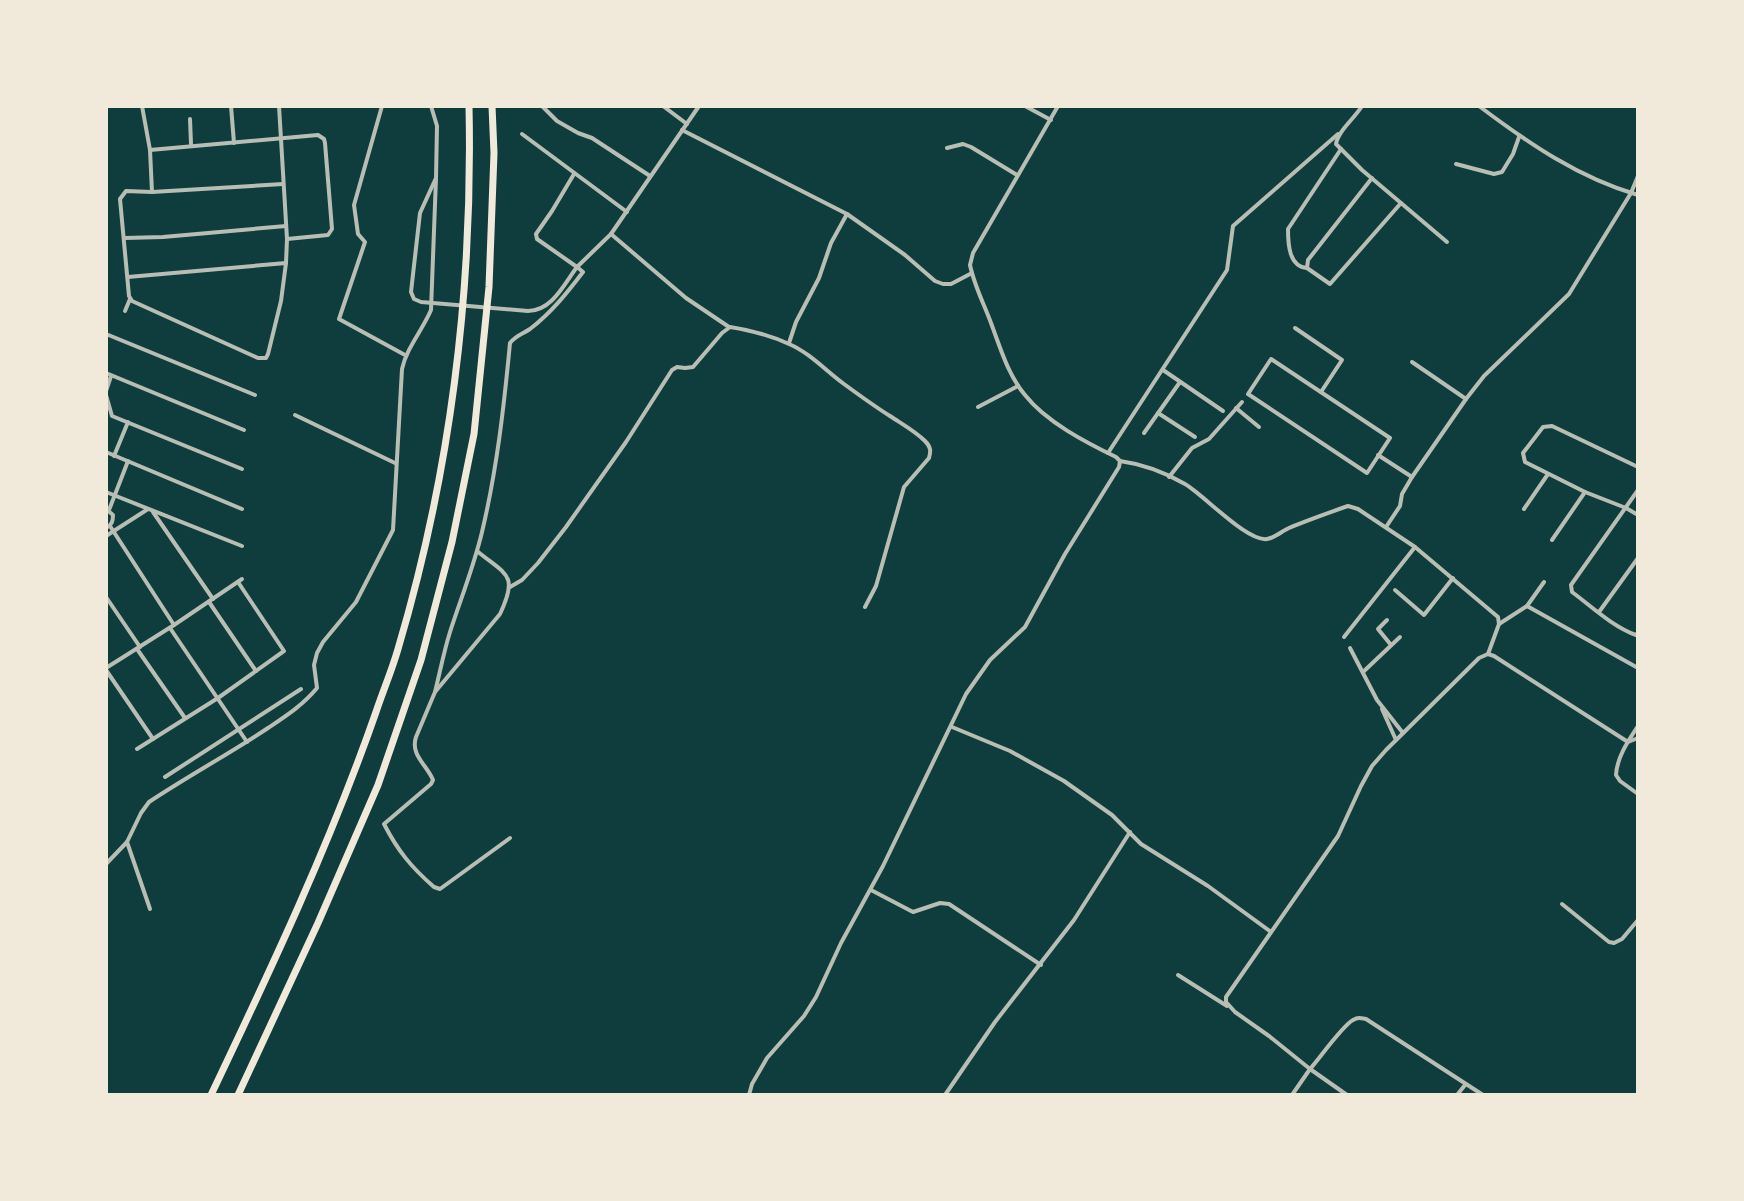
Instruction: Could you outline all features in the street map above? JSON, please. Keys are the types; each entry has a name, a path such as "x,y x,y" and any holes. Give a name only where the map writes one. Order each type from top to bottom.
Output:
{"highway":[{"path":"211,1095 296,916 353,778 398,650 424,552 447,436 464,291 469,106"},
{"path":"238,1095 378,785 421,660 452,542 474,434 489,287 494,153 492,106"}],"street":[{"path":"142,106 150,150 152,192"},
{"path":"231,106 234,143"},
{"path":"130,299 258,358 266,358 281,301 286,263 279,106"},
{"path":"382,106 354,205 358,234 365,242 339,319 405,355"},
{"path":"106,864 127,842 149,802 247,742 303,703 317,686 314,665 317,653 356,602 393,530 402,369 405,355 431,310 437,126 431,106"},
{"path":"542,106 557,121 592,138 650,176"},
{"path":"663,106 687,124"},
{"path":"436,178 420,213 411,292 414,299 538,311 555,297 577,267 611,234 699,106"},
{"path":"1025,106 1051,120"},
{"path":"1058,106 973,253 970,265 1018,386 1044,414 1076,436 1120,461 1134,463 1186,484 1242,529 1263,539 1271,539 1285,529 1348,506 1358,509 1415,547 1498,617 1499,624 1488,654"},
{"path":"1108,453 1227,270 1233,226 1353,121 1362,106"},
{"path":"1479,106 1519,137 1572,169 1638,195"},
{"path":"190,119 191,146"},
{"path":"682,130 847,214 905,255 935,281 951,284 972,273"},
{"path":"522,134 627,212"},
{"path":"1338,134 1336,144 1341,149 1447,242"},
{"path":"150,150 318,135 324,139 332,229 328,235 287,239"},
{"path":"1456,164 1494,174 1502,172 1519,137"},
{"path":"947,148 963,144 971,147 1017,175"},
{"path":"1341,149 1288,229 1291,256 1297,266 1307,268 1330,284 1401,203"},
{"path":"510,838 440,889 405,859 384,824 433,780 414,751 413,744 435,692 491,490 503,417 510,343 560,302 583,272 536,236 574,174"},
{"path":"1386,527 1400,506 1402,494 1412,477 1484,376 1569,294 1631,193 1638,176"},
{"path":"1307,268 1308,260 1372,178"},
{"path":"125,311 130,299 121,196 126,191 283,184"},
{"path":"789,343 796,322 819,278 831,243 847,214"},
{"path":"125,238 286,226"},
{"path":"611,234 686,298 730,327 789,343 908,427 930,447 929,458 904,487 876,586 865,607"},
{"path":"128,277 286,263"},
{"path":"510,587 522,580 538,563 566,527 672,370 693,367 730,327"},
{"path":"1295,328 1342,360 1321,392"},
{"path":"106,334 255,395"},
{"path":"1271,359 1321,392 1390,438 1367,473 1248,394 1271,359"},
{"path":"1412,362 1466,399"},
{"path":"1163,370 1223,411"},
{"path":"242,469 112,416 106,393 109,374 244,430"},
{"path":"1144,433 1180,382"},
{"path":"978,407 1018,386"},
{"path":"1169,477 1192,448 1209,439 1242,402"},
{"path":"1236,408 1259,427"},
{"path":"1158,413 1195,437"},
{"path":"295,415 395,463"},
{"path":"114,456 128,422"},
{"path":"1638,467 1552,426 1543,427 1523,453 1525,462 1638,515"},
{"path":"106,452 242,509"},
{"path":"1378,455 1412,477"},
{"path":"106,536 113,521 108,509 128,461"},
{"path":"749,1095 767,1058 804,1016 816,997 966,694 990,660 1030,620 1120,461"},
{"path":"1524,509 1548,474"},
{"path":"1638,490 1571,585 1572,592 1599,612 1632,634 1638,633"},
{"path":"106,492 242,546"},
{"path":"1552,540 1585,492"},
{"path":"110,529 150,510"},
{"path":"150,510 256,671"},
{"path":"110,529 247,742"},
{"path":"1344,637 1415,547"},
{"path":"435,692 500,614 510,587 508,577 476,551"},
{"path":"1599,612 1638,558"},
{"path":"1395,590 1424,615 1453,578"},
{"path":"137,749 153,739 185,718 218,698 284,651 240,580 106,669 153,739"},
{"path":"1499,624 1527,606 1544,582"},
{"path":"106,597 185,718"},
{"path":"1527,606 1638,668"},
{"path":"1387,620 1378,629 1391,645"},
{"path":"1363,672 1400,637"},
{"path":"1350,648 1396,740"},
{"path":"1229,1007 1226,997 1338,836 1372,766 1479,658 1488,654 1494,656 1628,742"},
{"path":"165,777 301,689"},
{"path":"1377,700 1403,733"},
{"path":"952,726 1010,751 1064,781 1112,815 1148,849 1208,886 1271,932"},
{"path":"1638,726 1616,768 1620,781 1638,794"},
{"path":"1628,742 1638,738"},
{"path":"945,1095 995,1022 1074,920 1130,832"},
{"path":"127,842 150,909"},
{"path":"871,890 913,912 940,903 949,904 1041,965"},
{"path":"1562,904 1609,942 1622,939 1638,920"},
{"path":"1178,975 1229,1007 1347,1095"},
{"path":"1292,1095 1344,1028 1352,1020 1361,1018 1483,1095"},
{"path":"1457,1095 1465,1085"}]}
